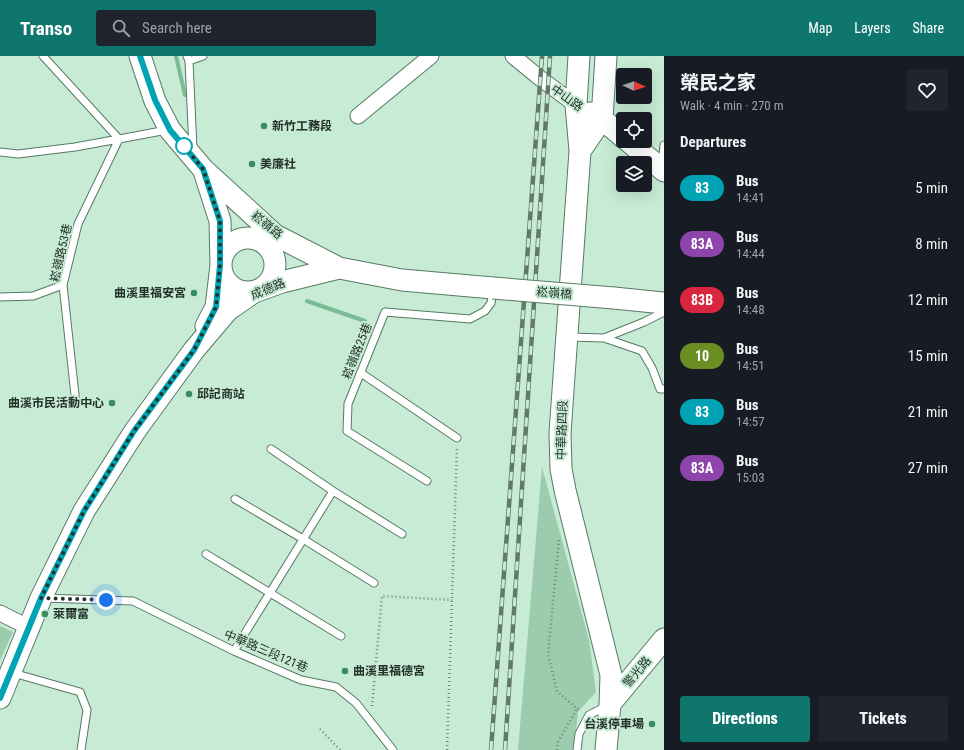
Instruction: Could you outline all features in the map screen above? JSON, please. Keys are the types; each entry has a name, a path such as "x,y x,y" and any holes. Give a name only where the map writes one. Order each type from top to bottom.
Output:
{"street":[{"name":"崧嶺路","path":"140,56 155,100 170,130 198,163 275,235 339,268 402,280 493,288"},
{"path":"358,116 431,56"},
{"name":"中山路","path":"513,56 576,105 602,120 616,131"},
{"name":"中華路四段","path":"578,56 576,105 580,151 560,434 561,469 568,504 611,675 606,750"},
{"path":"580,151 602,120 606,56"},
{"path":"636,148 663,170"},
{"name":"成德路","path":"194,350 216,307 220,265 220,221 198,163"},
{"path":"275,235 275,268 273,276 268,283 262,289 246,293 231,287 223,277 220,265 222,256 226,249 240,239 275,235"},
{"path":"249,238 258,240 265,244 271,251 274,259"},
{"name":"成德路","path":"0,698 41,598 84,511 134,431 194,350 228,310 254,292 282,282 339,268"},
{"name":"崧嶺橋","path":"493,288 664,303"},
{"path":"0,613 28,627"},
{"name":"警光路","path":"610,704 664,639"}],"lane":[{"path":"43,56 119,139"},
{"path":"198,163 188,59 203,56"},
{"path":"0,152 18,154 75,147 170,130"},
{"name":"崧嶺路53巷","path":"76,404 62,285 78,224 119,139"},
{"path":"663,170 664,145"},
{"path":"0,297 33,296 62,285"},
{"name":"崧嶺路25巷","path":"427,481 347,431 348,404 385,312 470,319 485,311 491,303 493,288"},
{"path":"604,338 644,322 664,312"},
{"path":"568,337 604,338 642,351 652,368 660,389 664,390"},
{"path":"361,373 457,438"},
{"path":"272,449 333,491 402,534"},
{"path":"234,651 333,491"},
{"path":"235,499 374,583"},
{"path":"206,554 341,636"},
{"name":"中華路三段121巷","path":"41,598 133,601 234,651 301,680 336,688 356,703 393,750"},
{"path":"10,673 80,692 87,710 81,750"},
{"path":"577,750 579,734 589,714 610,704"}],"path":[{"path":"447,750 457,438"},
{"path":"563,537 559,540 548,654 557,691 577,709"},
{"path":"370,721 382,596 452,600"},
{"path":"577,709 584,708"},
{"path":"557,750 558,742 577,709"},
{"path":"320,728 340,750"}],"green space":[{"path":"542,467 589,640 596,692 578,712 574,750 518,750"},
{"path":"0,626 13,632 0,660"}],"waterway":[{"path":"176,56 185,95"},
{"path":"307,301 365,321"}],"railway":[{"path":"491,750 542,56"},
{"path":"505,750 550,56"}],"bus line":[{"name":"83","path":"0,698 41,598 84,511 134,431 194,350 216,307 220,265 220,221 203,169 170,130 155,100 140,56"}],"place":[{"name":"新竹工務段","path":"264,126"},
{"name":"美廉社","path":"252,164"},
{"name":"曲溪里福安宮","path":"194,293"},
{"name":"邱記商站","path":"189,394"},
{"name":"曲溪市民活動中心","path":"112,403"},
{"name":"萊爾富","path":"45,614"},
{"name":"曲溪里福德宮","path":"345,671"},
{"name":"台溪停車場","path":"652,724"}],"route":[{"path":"106,600 41,598 84,511 134,431 194,350 216,307 220,265 220,221 203,169 184,146"}]}
